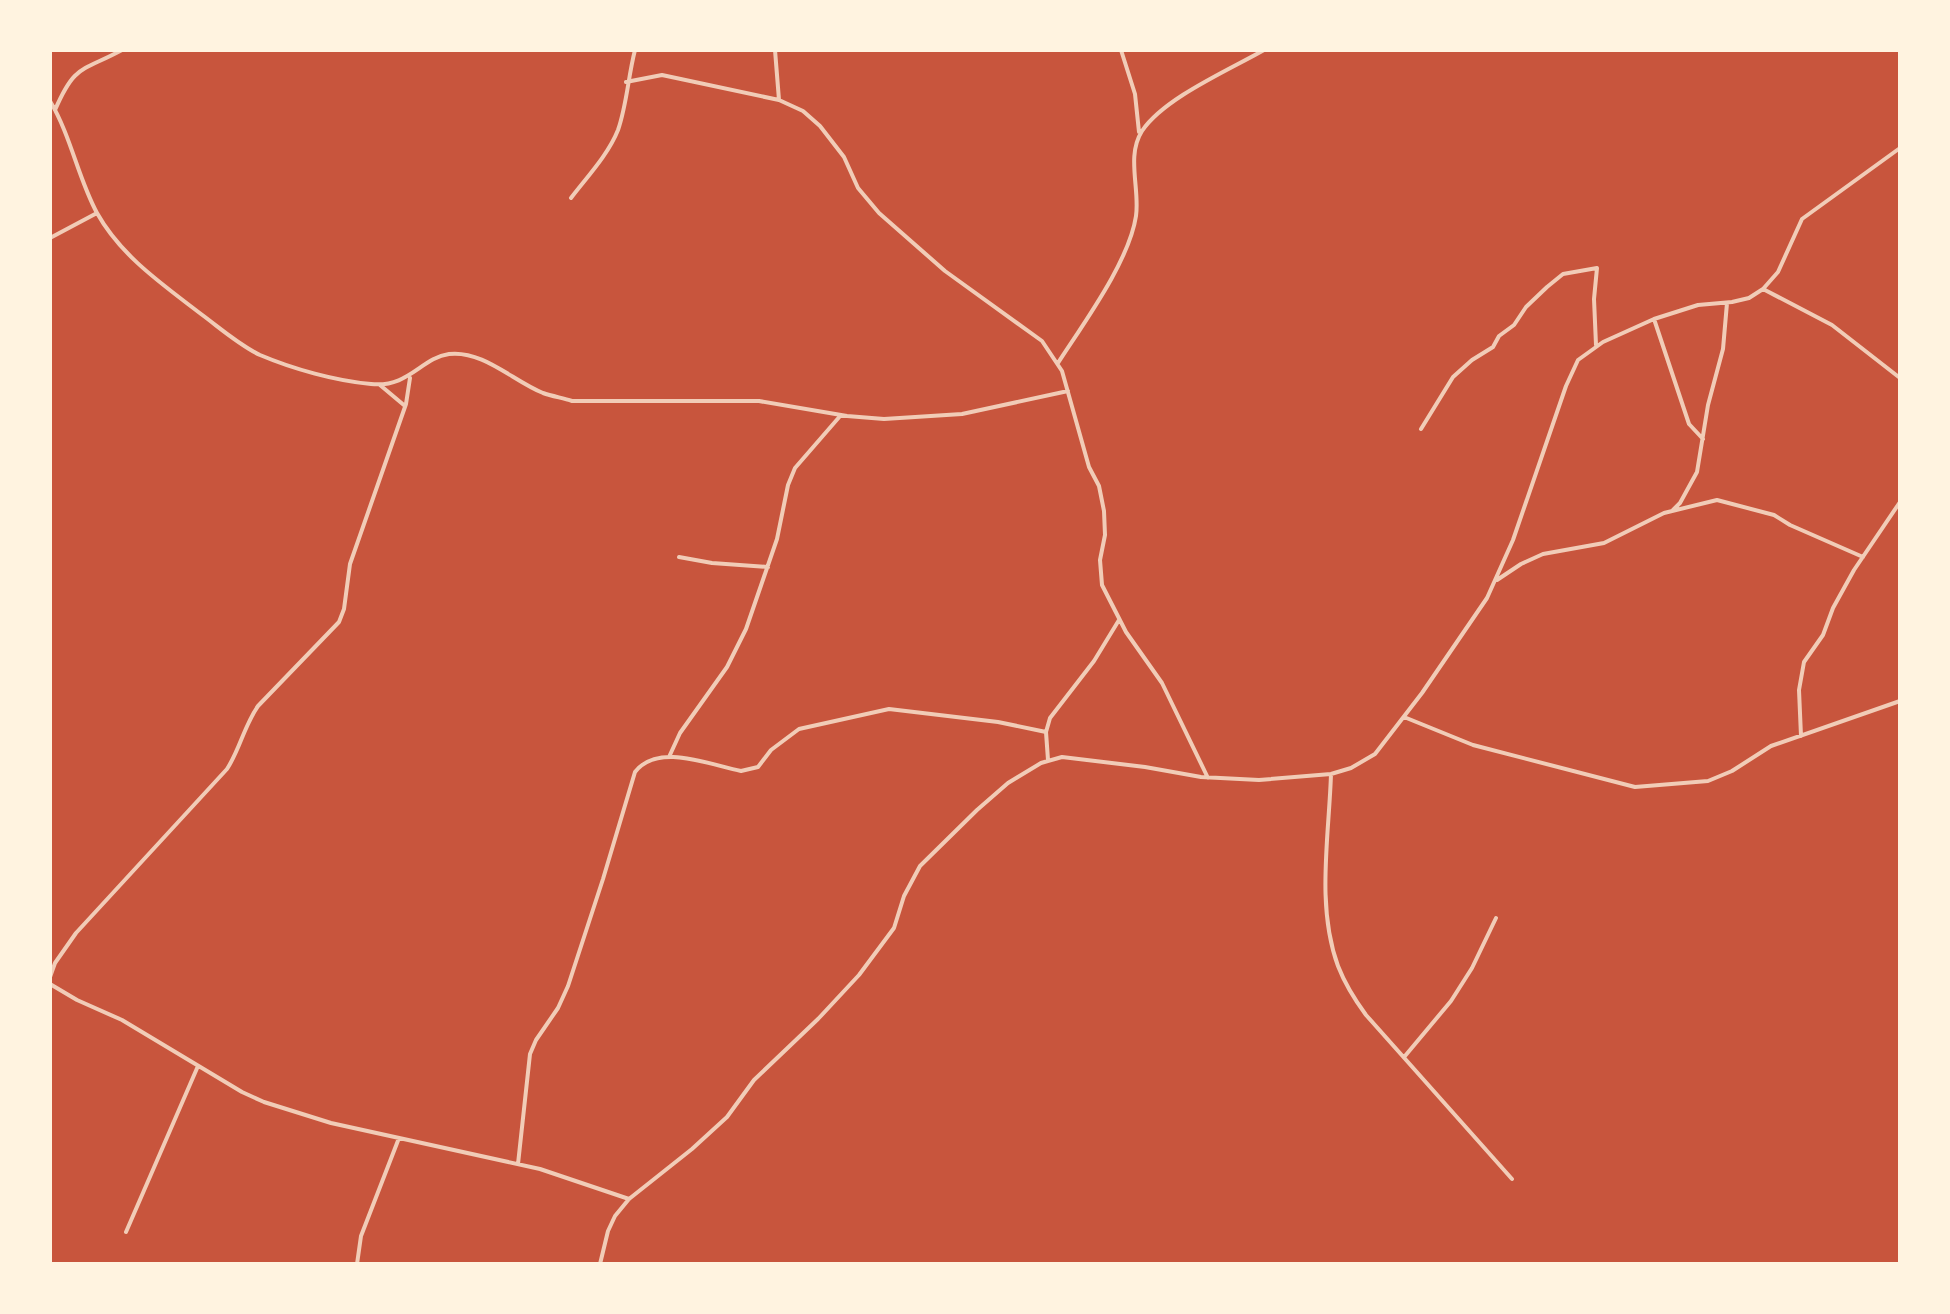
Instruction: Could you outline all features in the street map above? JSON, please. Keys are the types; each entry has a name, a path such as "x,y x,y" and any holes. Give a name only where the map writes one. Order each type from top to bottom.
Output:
{"street":[{"path":"55,110 68,82 84,67 122,50"},
{"path":"571,198 617,133 635,50"},
{"path":"775,50 779,100"},
{"path":"1057,363 1088,317 1125,250 1136,217 1134,155 1139,135 1135,94 1121,50"},
{"path":"1139,135 1170,104 1264,50"},
{"path":"626,82 662,75 779,100 803,111 820,126 844,157 858,188 879,213 945,271 1042,341 1057,363 1089,467 1099,486 1105,535 1100,560 1102,585 1119,620 1162,683 1208,778"},
{"path":"50,101 97,213 121,247 152,277 245,346 298,370 379,384 410,377 426,364 447,354 465,355 481,360 542,392 572,401 759,401 884,419 962,414 1068,391"},
{"path":"600,1264 608,1231 629,1199 727,1117 754,1080 859,975 894,928 904,896 920,866 1008,783 1048,760 1062,757 1208,778 1259,780 1331,774 1351,768 1375,754 1487,598 1513,540 1572,369 1584,354 1654,319 1698,305 1749,298 1763,289 1778,272 1802,219 1900,148"},
{"path":"50,238 97,213"},
{"path":"1421,429 1453,377 1493,347 1526,307 1563,274 1597,268 1594,299 1596,347"},
{"path":"1763,289 1832,325 1900,378"},
{"path":"1671,511 1680,503 1697,472 1708,405 1723,349 1727,303"},
{"path":"1654,319 1689,424 1703,439"},
{"path":"50,977 55,963 76,933 227,769 248,720 258,706 339,622 344,609 350,564 405,406 410,377"},
{"path":"379,384 405,406"},
{"path":"669,757 680,733 727,667 746,629 768,567 795,468 841,415"},
{"path":"1495,581 1543,554 1604,543 1671,511 1717,500 1774,515 1863,557"},
{"path":"1801,736 1799,690 1804,662 1823,635 1833,608 1863,557 1900,502"},
{"path":"679,557 768,567"},
{"path":"1048,760 1046,732 1058,704 1094,661 1119,620"},
{"path":"1404,717 1473,745 1635,787 1708,781 1732,771 1771,746 1900,701"},
{"path":"518,1164 530,1054 568,986 635,772 650,758 669,757 750,771 758,767 783,739 799,729 889,709 998,722 1046,732"},
{"path":"1331,774 1327,920 1338,965 1350,992 1366,1015 1512,1179"},
{"path":"1405,1056 1451,1001 1472,968 1496,918"},
{"path":"50,984 122,1020 264,1102 331,1123 540,1169 629,1199"},
{"path":"126,1232 198,1066"},
{"path":"357,1264 361,1236 399,1138"}]}
